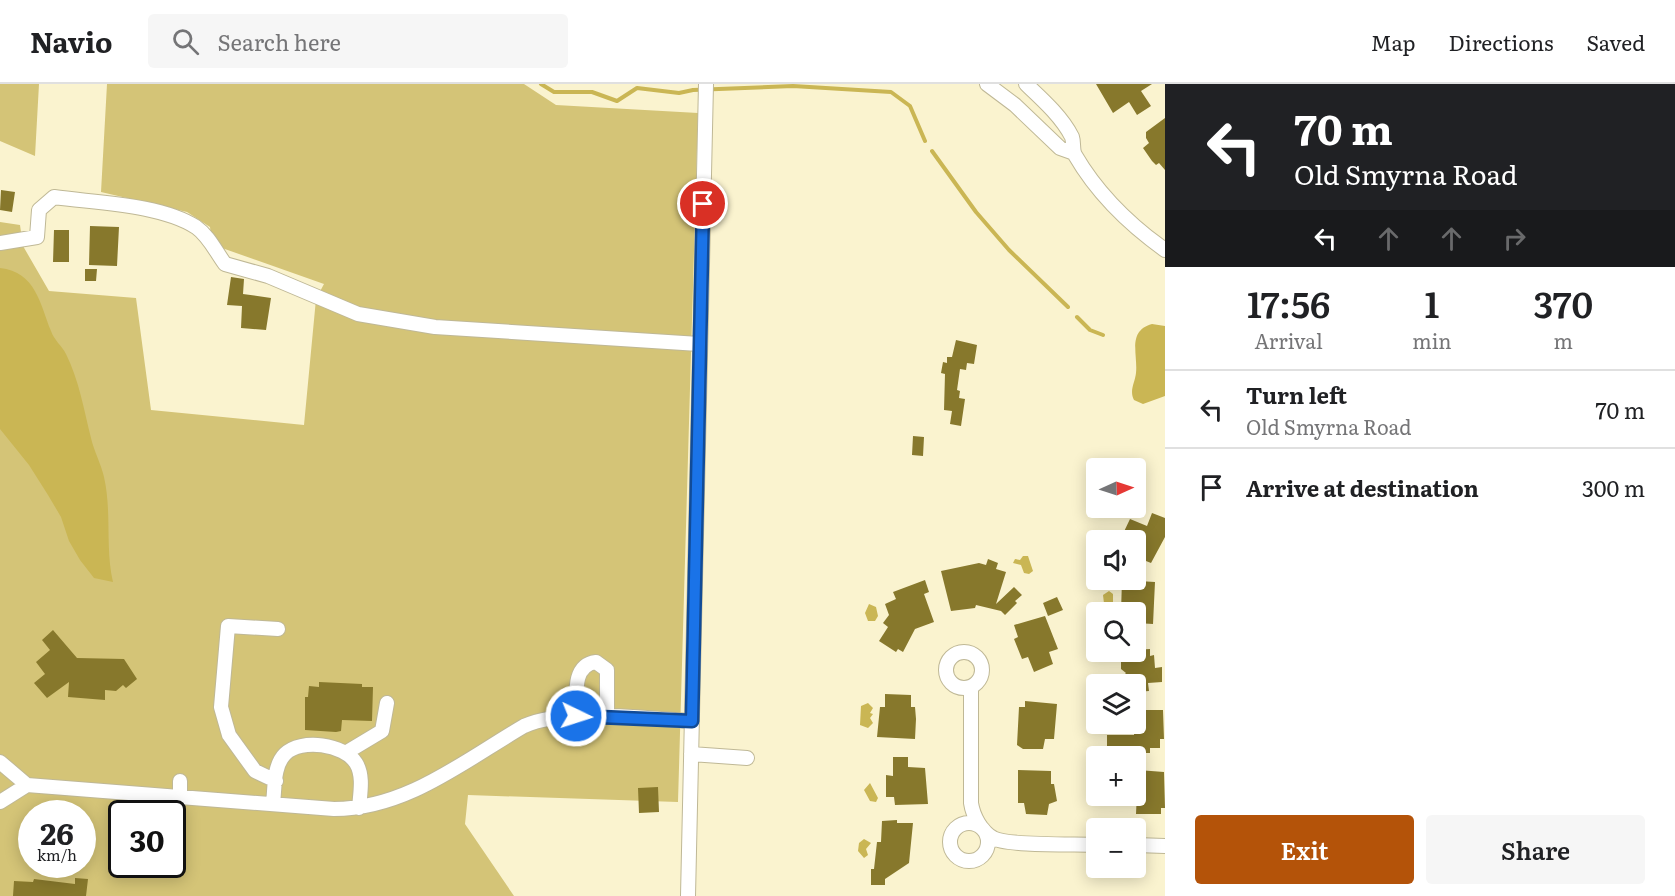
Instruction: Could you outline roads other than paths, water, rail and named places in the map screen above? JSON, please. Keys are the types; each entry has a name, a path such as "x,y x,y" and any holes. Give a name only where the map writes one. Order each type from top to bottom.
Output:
{"street":[{"path":"987,84 1015,105 1060,148 1074,153"},
{"path":"1026,84 1056,115 1073,139 1074,153 1108,199 1129,222 1165,250"},
{"path":"688,896 705,88"},
{"path":"0,243 37,237 39,210 54,197 99,203 165,214 196,228 207,237 225,264 268,276 358,314 435,327 699,344"},
{"path":"276,781 255,771 229,735 221,707 228,626 278,629"},
{"path":"576,716 579,673 585,665 596,662 607,670 608,717"},
{"path":"971,687 971,803 974,815 983,829 1001,841 1086,845"},
{"path":"347,752 382,731 387,703"},
{"path":"0,802 27,785 273,804 359,808 381,804 404,796 533,722 552,717 692,721"},
{"path":"273,804 277,770 285,754 303,746 333,747 347,752 357,764 361,778 359,808"},
{"path":"691,754 747,758"},
{"path":"0,762 27,785"},
{"path":"180,781 180,796"},
{"path":"1146,845 1165,846"}],"waterway":[{"path":"541,84 554,92 592,92 617,101 637,88 679,93 693,90 793,86 891,92 910,106 925,141"},
{"path":"932,151 976,212 1009,250 1068,307"},
{"path":"1077,317 1090,330 1103,335"}]}
